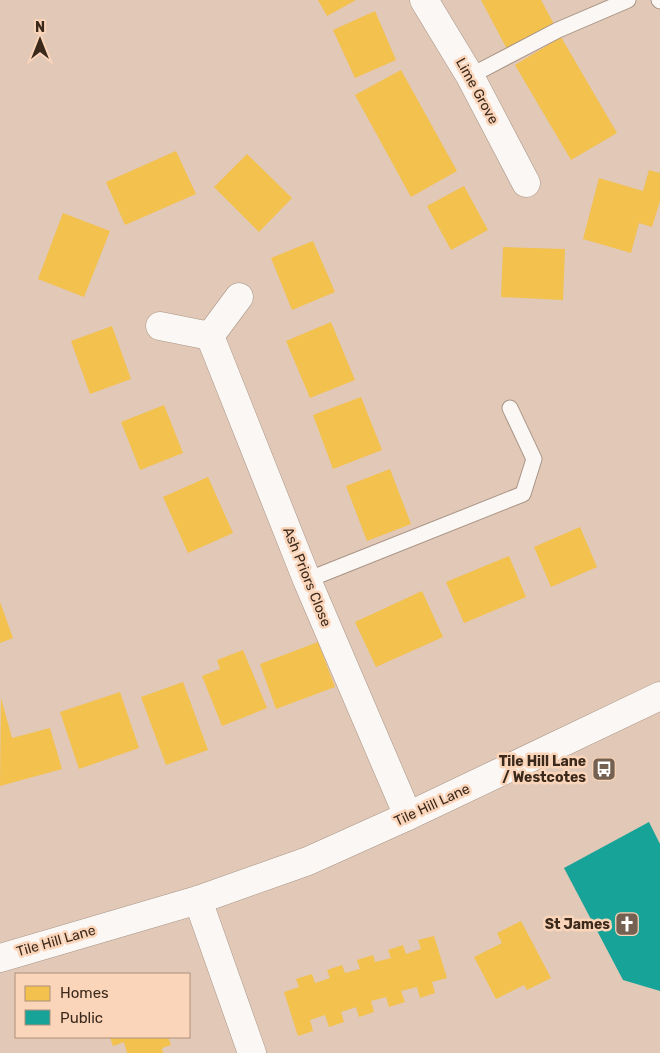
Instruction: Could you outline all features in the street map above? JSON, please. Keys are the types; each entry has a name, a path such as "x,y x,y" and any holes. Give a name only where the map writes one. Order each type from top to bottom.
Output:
{"street":[{"name":"Lime Grove","path":"424,0 470,76 526,183"},
{"path":"160,326 210,336 239,297"},
{"name":"Ash Priors Close","path":"210,336 307,580 408,816"},
{"name":"Tile Hill Lane","path":"0,958 198,900 308,861 408,816 660,696"},
{"path":"198,900 252,1053"}],"lane":[{"path":"470,76 558,30 628,0"},
{"path":"307,580 523,494 534,459 510,408"}],"building: Homes":[{"path":"318,0 356,0 327,16"},
{"path":"481,0 541,0 555,26 508,51"},
{"path":"375,11 396,60 355,78 333,30"},
{"path":"561,37 617,133 571,160 515,65"},
{"path":"401,70 457,171 411,197 355,95"},
{"path":"176,151 196,194 125,225 106,182"},
{"path":"247,154 292,198 259,232 214,187"},
{"path":"649,170 660,173 660,201 652,227 639,223 631,253 583,239 599,178 643,191"},
{"path":"464,186 488,230 451,250 427,206"},
{"path":"63,213 110,231 84,297 38,279"},
{"path":"313,241 335,292 292,310 271,258"},
{"path":"503,247 565,249 563,300 501,297"},
{"path":"331,322 355,380 310,398 286,341"},
{"path":"112,326 131,379 90,394 71,341"},
{"path":"361,397 382,450 333,469 313,415"},
{"path":"164,405 183,453 140,470 121,422"},
{"path":"390,469 411,524 367,541 346,486"},
{"path":"208,477 233,533 188,553 163,497"},
{"path":"580,527 597,567 551,587 534,547"},
{"path":"509,556 526,597 464,623 446,582"},
{"path":"422,591 443,637 376,667 355,622"},
{"path":"0,602 13,638 0,643"},
{"path":"318,642 335,687 276,709 260,664"},
{"path":"243,650 267,708 222,726 202,676 220,669 217,660"},
{"path":"183,682 208,750 166,765 141,697"},
{"path":"120,692 139,748 79,769 60,712"},
{"path":"1,698 12,738 50,728 62,769 0,786"},
{"path":"521,921 551,978 527,990 524,985 496,999 474,957 502,943 497,933"},
{"path":"434,936 447,978 432,982 435,993 420,998 417,987 401,991 405,1002 389,1007 386,997 371,1001 374,1012 359,1017 356,1007 341,1012 344,1022 329,1027 325,1015 310,1020 313,1031 298,1036 284,992 299,987 296,979 312,974 315,983 330,978 327,970 342,965 345,973 360,969 357,960 373,955 375,962 391,958 388,950 403,945 406,954 421,949 418,940"},
{"path":"110,1038 168,1038 171,1045 162,1048 163,1053 127,1053 124,1042 113,1046"}],"building: Public":[{"name":"St James","path":"649,822 660,844 660,991 623,980 564,868"}],"place":[{"name":"Tile Hill Lane / Westcotes","path":"604,769"},
{"name":"St James","path":"627,924"}]}
